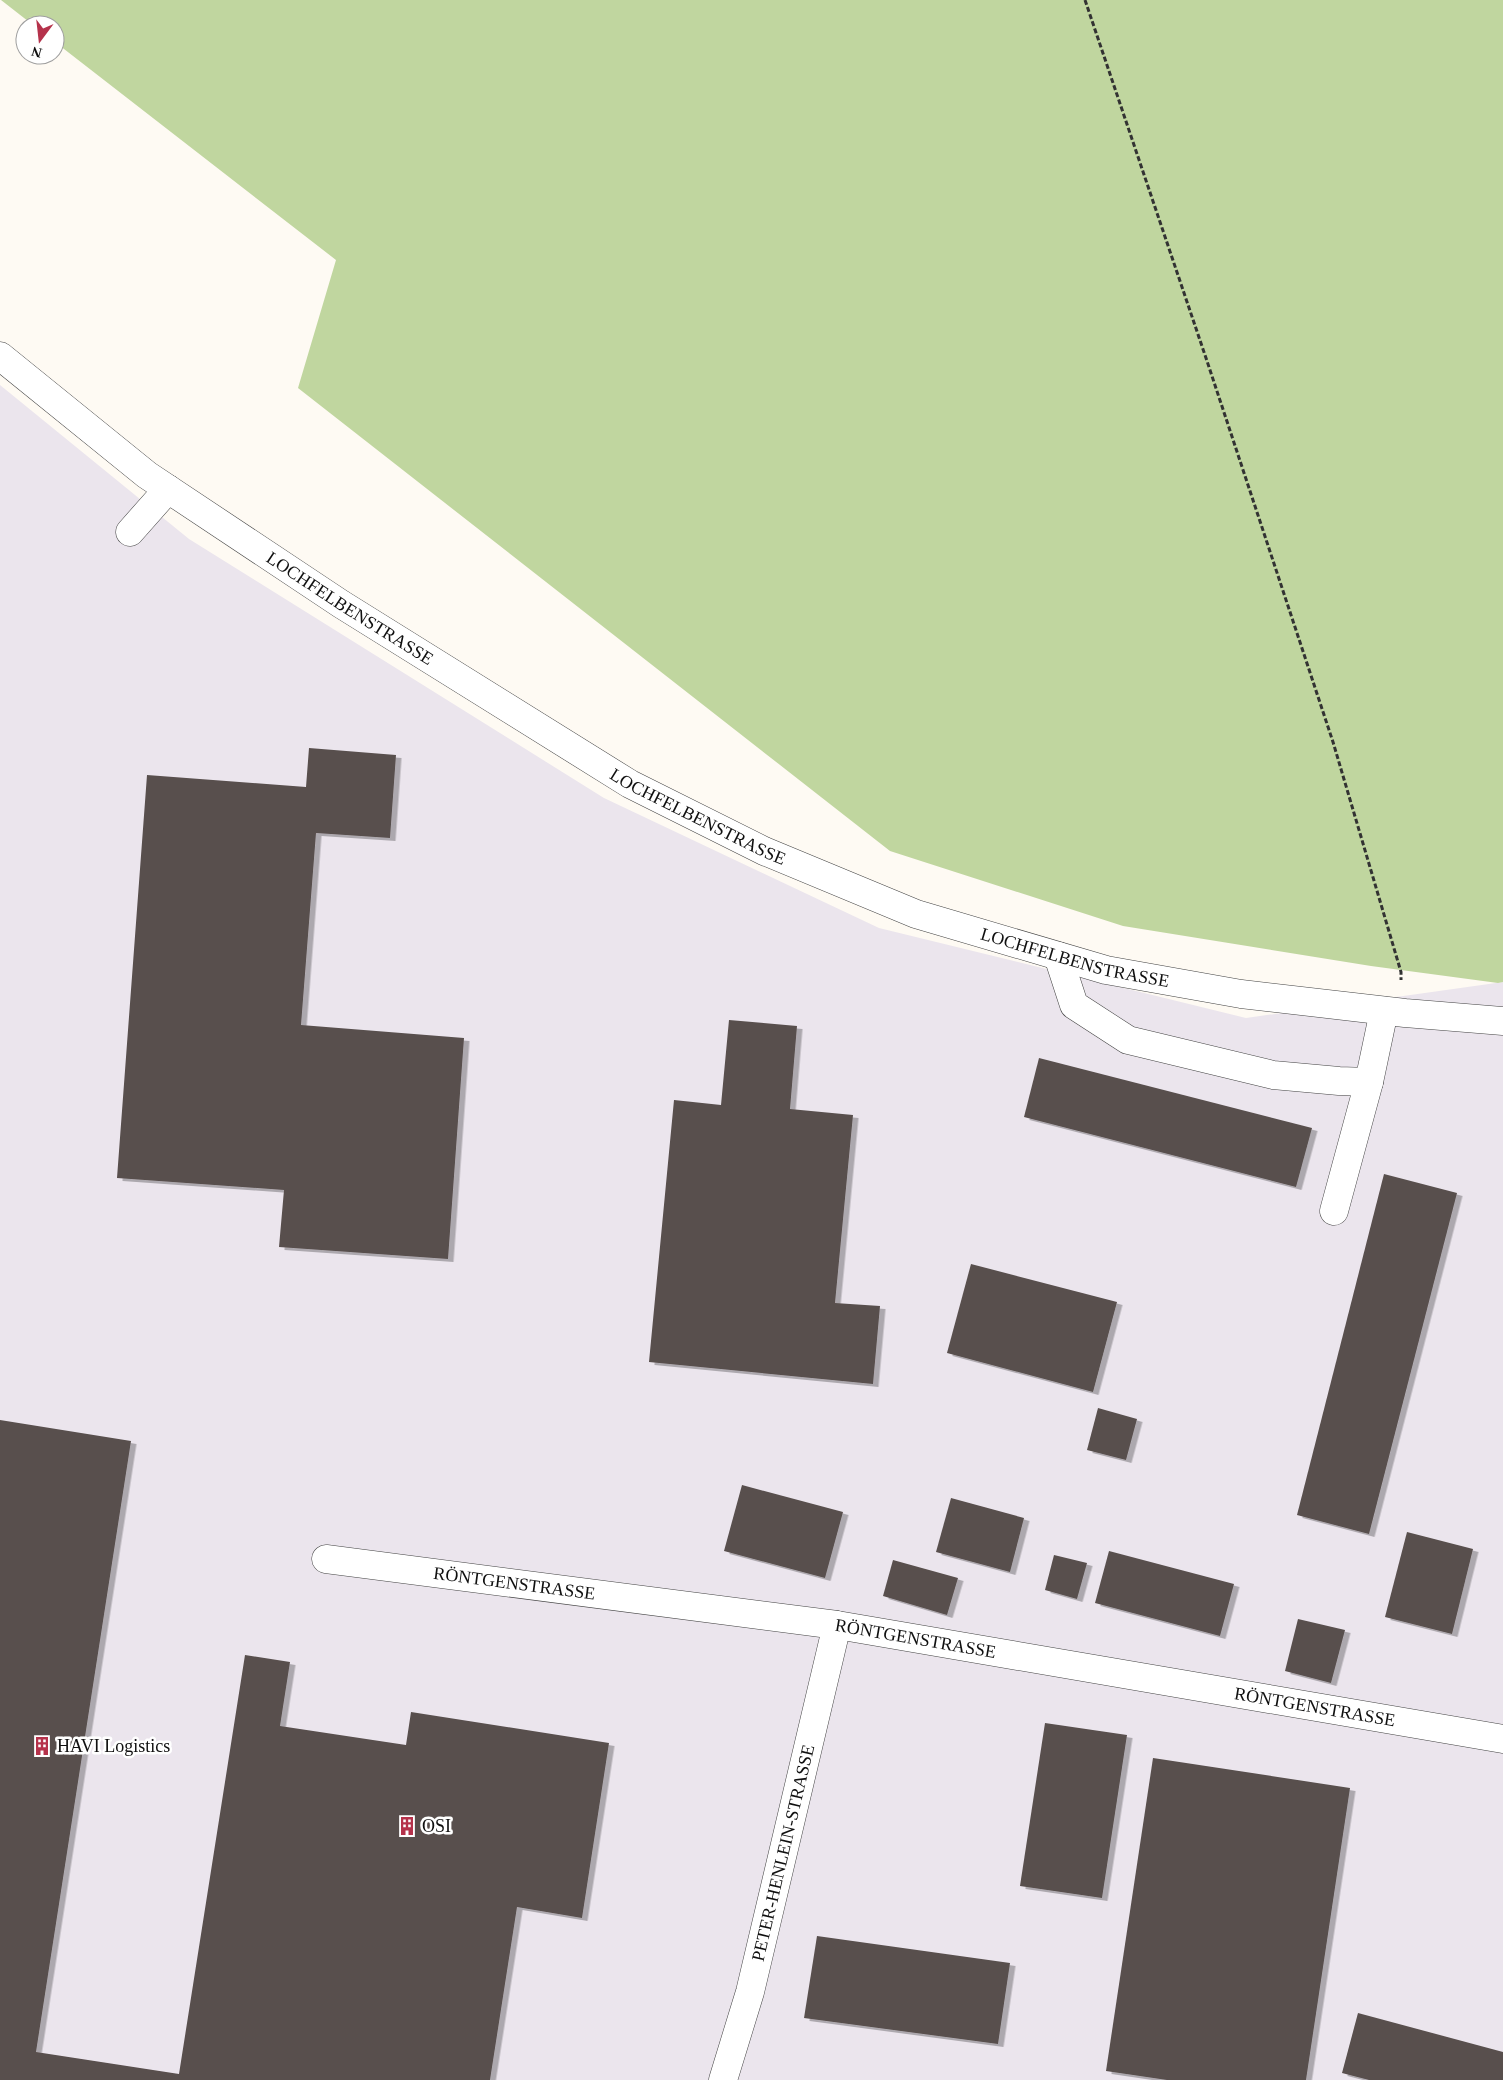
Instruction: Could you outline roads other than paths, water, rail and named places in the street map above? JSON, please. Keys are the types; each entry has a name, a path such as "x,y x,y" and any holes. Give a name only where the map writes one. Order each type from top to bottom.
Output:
{"street":[{"name":"LOCHFELBENSTRASSE","path":"0,356 147,475 340,604 630,784 764,851 916,914 1106,970 1241,994 1394,1012 1503,1021"},
{"path":"130,532 168,489"},
{"path":"1058,956 1074,1005 1128,1040 1273,1075 1369,1082"},
{"path":"1334,1211 1369,1082 1394,1012"},
{"name":"RÖNTGENSTRASSE","path":"326,1559 837,1625 1503,1739"},
{"name":"PETER-HENLEIN-STRASSE","path":"723,2080 750,1992 837,1625"}],"place":[{"name":"HAVI Logistics","path":"42,1746"},
{"name":"OSI","path":"407,1826"}]}
